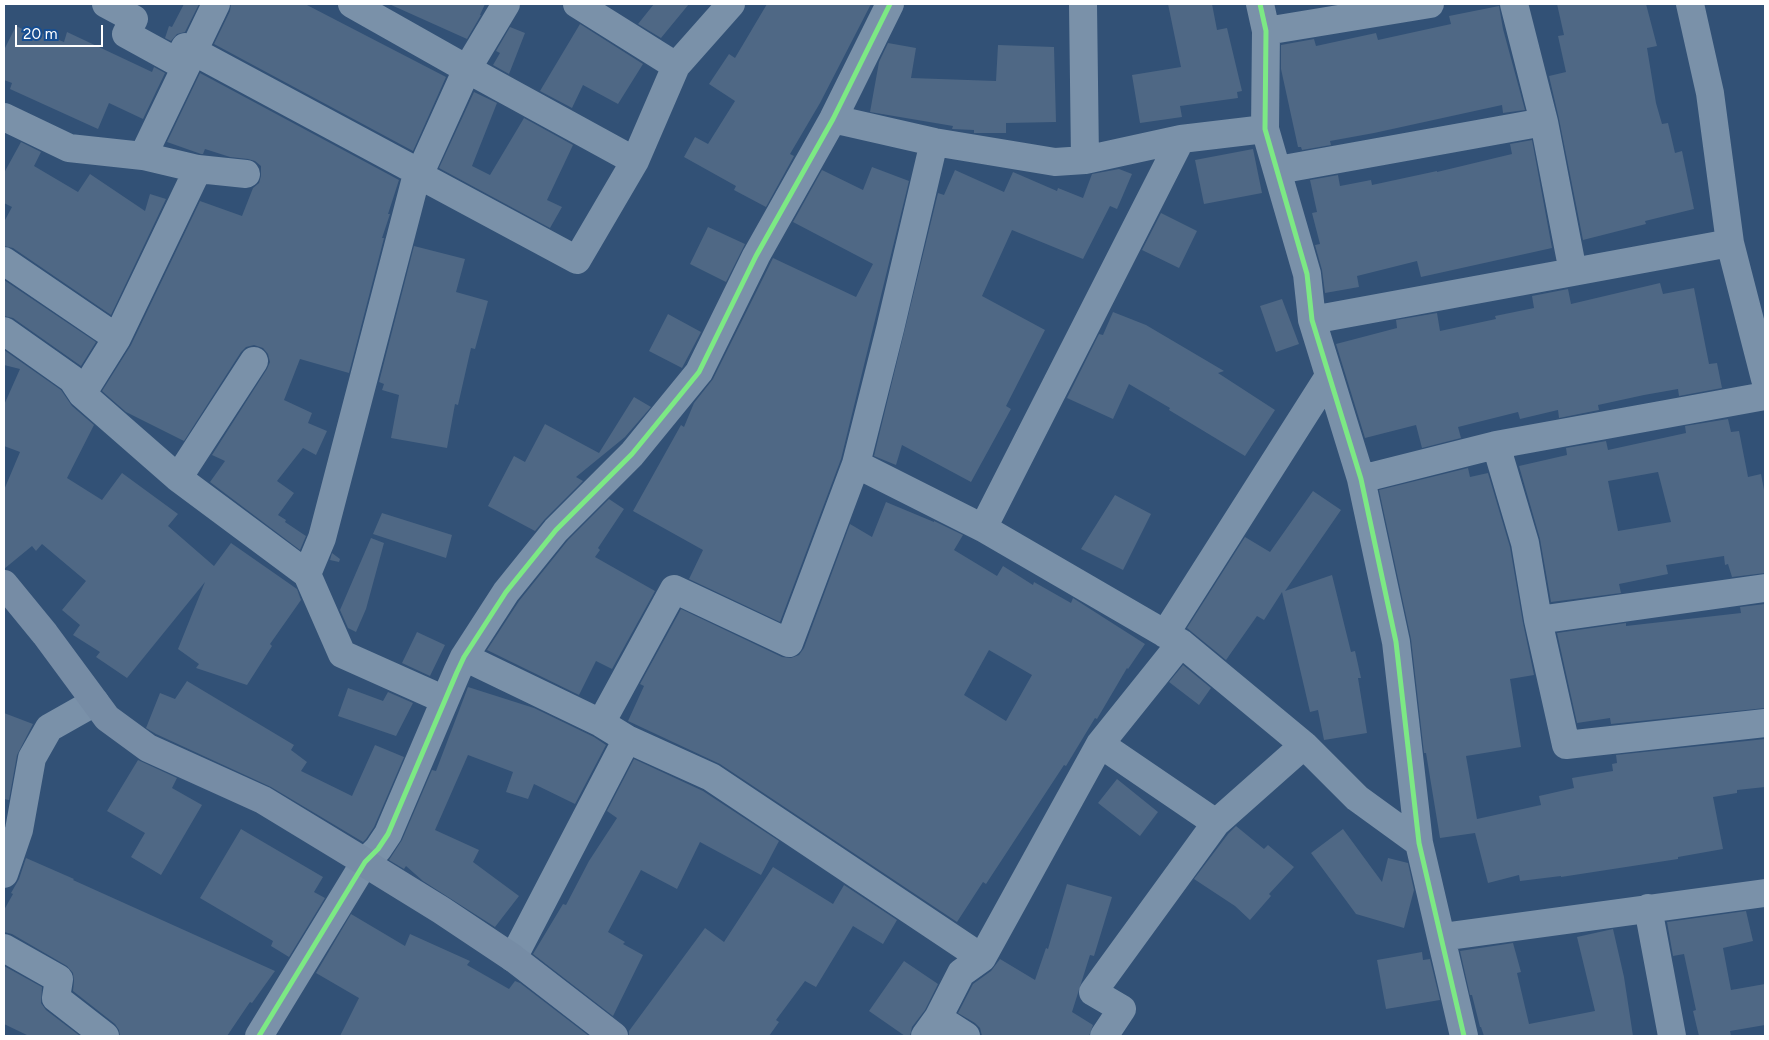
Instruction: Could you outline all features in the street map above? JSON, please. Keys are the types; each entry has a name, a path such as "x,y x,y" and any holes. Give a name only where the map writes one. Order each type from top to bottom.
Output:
{"main road":[{"path":"4,584 45,634 106,718 148,748 263,800 365,862 513,958 614,1036"}],"street":[{"path":"106,4 134,19 126,34 151,48 177,62 185,47 578,260 635,161 676,66 731,4"},
{"path":"143,156 216,4"},
{"path":"352,4 635,161"},
{"path":"307,574 322,538 419,174 467,69 506,4"},
{"path":"577,4 676,66"},
{"path":"259,1036 365,862 378,849 388,834 464,658 506,592 556,530 632,454 700,372 756,256 833,119 890,4"},
{"path":"1083,4 1085,160"},
{"path":"1260,4 1266,31 1265,129 1306,274 1312,320 1361,479 1396,642 1419,843 1464,1036"},
{"path":"1266,31 1430,4"},
{"path":"1514,4 1544,122 1574,272"},
{"path":"1690,4 1710,93 1730,243 1765,379"},
{"path":"4,117 68,148 143,156 198,169 246,174"},
{"path":"833,119 934,142 1055,162 1085,160 1182,139 1265,129"},
{"path":"1278,170 1544,122"},
{"path":"983,528 1182,139"},
{"path":"600,722 674,589 789,643 856,464 934,142"},
{"path":"82,394 117,338 198,169"},
{"path":"1312,320 1730,243"},
{"path":"4,261 117,338"},
{"path":"4,331 72,379 82,394 178,478 307,574 342,654 445,700"},
{"path":"178,478 254,361"},
{"path":"966,1036 931,1027 961,973 982,958 1100,744 1173,638 1330,376"},
{"path":"1361,479 1496,445 1765,396"},
{"path":"1496,445 1525,543 1538,620 1566,745 1765,723"},
{"path":"856,464 983,528 1173,638 1304,744 1357,798 1419,843"},
{"path":"1538,620 1765,588"},
{"path":"464,658 600,722 627,739 711,777 982,958"},
{"path":"4,874 19,830 32,758 49,728 95,702"},
{"path":"513,958 627,739"},
{"path":"1100,744 1216,823"},
{"path":"1104,1036 1122,1009 1092,992 1216,823 1304,744"},
{"path":"1442,937 1765,893"},
{"path":"1648,908 1672,1036"},
{"path":"4,948 59,979 56,998 105,1036"}],"building":[{"path":"184,4 199,4 185,32 177,34 171,41 165,38 169,26 172,27"},
{"path":"231,4 305,4 446,77 413,151 214,44 230,11"},
{"path":"389,4 485,4 467,39"},
{"path":"654,4 689,4 661,38 638,24"},
{"path":"767,4 871,4 820,103 790,154 794,156 766,207 734,190 736,186 684,157 695,137 708,144 735,101 709,84 729,54 735,58"},
{"path":"1168,4 1212,4 1217,30 1227,28 1242,91 1237,92 1238,98 1180,106 1182,117 1140,123 1132,75 1181,67"},
{"path":"1557,4 1646,4 1657,46 1647,48 1656,103 1662,124 1668,123 1675,153 1682,151 1694,209 1645,221 1646,224 1583,240 1549,76 1566,72 1558,36 1564,35"},
{"path":"1499,6 1503,29 1525,110 1503,113 1502,105 1330,141 1331,145 1302,150 1301,147 1298,147 1281,69 1281,45 1314,39 1316,46 1376,33 1378,40 1451,24 1449,16"},
{"path":"580,24 643,64 618,104 583,85 572,108 540,91"},
{"path":"16,26 37,36 39,32 64,42 67,32 152,72 154,67 165,73 143,119 109,103 98,129 10,89 12,83 4,80 4,50"},
{"path":"510,27 525,33 509,74 493,65 500,53 496,51"},
{"path":"888,43 916,48 911,78 996,81 998,45 1054,47 1056,122 1006,123 1006,133 974,133 974,130 952,129 953,126 870,112 879,62"},
{"path":"200,73 399,180 388,214 390,214 382,238 384,238 349,373 300,359 284,400 312,413 308,423 327,431 316,455 303,448 277,481 294,493 278,515 306,536 300,550 210,482 225,461 212,455 270,362 268,354 263,348 254,345 246,347 241,352 184,441 126,412 102,391 131,345 200,201 242,216 253,188 259,183 261,166 255,161 230,157 205,149 203,154 201,154 167,142"},
{"path":"474,92 497,103 472,166 490,175 524,118 573,145 547,200 562,207 550,228 439,168"},
{"path":"1532,140 1552,248 1421,277 1417,261 1357,276 1359,287 1325,293 1322,270 1315,245 1320,244 1312,213 1317,212 1310,180 1338,175 1340,186 1371,180 1372,185 1512,154 1510,144"},
{"path":"21,142 41,152 34,166 78,192 90,174 145,211 150,194 166,199 111,315 13,248 4,246 4,222 12,207 4,203 4,173"},
{"path":"1253,149 1262,193 1204,204 1195,160"},
{"path":"872,167 909,181 841,459 780,622 689,579 703,550 633,511 681,425 684,427 694,403 713,379 773,258 856,297 873,264 793,222 822,170 863,190"},
{"path":"1119,169 1132,174 1117,209 1110,206 1083,259 1012,230 982,296 1045,330 1006,406 1011,409 971,482 902,445 896,465 874,456 938,193 944,195 955,170 1004,192 1013,172 1057,191 1058,188 1083,198 1092,174"},
{"path":"1161,213 1197,231 1179,268 1142,250"},
{"path":"708,227 745,244 726,282 690,264"},
{"path":"414,246 465,259 456,292 488,301 475,349 471,348 458,405 455,404 447,448 391,438 399,395 382,390 384,384 379,382"},
{"path":"4,280 96,342 81,366 13,318 4,316"},
{"path":"1660,283 1663,294 1694,288 1709,364 1717,363 1722,388 1679,396 1678,389 1644,395 1598,405 1599,410 1559,418 1558,410 1520,419 1518,412 1458,427 1461,438 1422,448 1416,425 1365,438 1336,344 1397,328 1396,320 1437,313 1440,331 1496,319 1495,316 1534,308 1532,296 1568,289 1571,304"},
{"path":"1282,299 1299,344 1276,352 1260,306"},
{"path":"1113,312 1146,325 1224,371 1218,373 1275,410 1245,456 1129,384 1113,419 1067,398 1099,334 1103,335"},
{"path":"668,314 701,332 682,368 649,351"},
{"path":"4,350 61,390 72,406 94,425 67,478 102,500 122,473 178,514 168,526 214,566 231,543 297,589 301,600 270,644 272,646 247,685 196,668 199,664 178,649 205,582 127,678 96,657 100,652 73,635 80,625 62,610 86,581 42,544 36,551 32,546 4,569 4,490 20,452 4,446 4,405 20,369 4,365"},
{"path":"634,397 651,407 625,437 576,477 583,481 535,531 488,506 514,456 525,462 545,424 599,453"},
{"path":"1728,419 1731,432 1739,431 1748,477 1761,474 1765,495 1765,573 1732,577 1728,564 1725,565 1724,556 1666,565 1668,574 1619,584 1621,593 1551,602 1540,539 1519,466 1567,455 1566,448 1606,441 1608,450 1686,433 1685,426","holes":["1658,472 1671,522 1618,531 1608,481"]},
{"path":"1468,468 1470,477 1488,473 1510,547 1534,675 1510,679 1521,747 1466,756 1477,819 1541,805 1539,796 1574,788 1572,778 1613,771 1612,764 1617,763 1616,755 1765,739 1765,787 1737,790 1737,793 1713,797 1723,849 1678,857 1678,859 1561,877 1520,881 1519,875 1488,883 1475,833 1440,838 1426,753 1424,753 1411,639 1379,490"},
{"path":"1313,491 1341,510 1285,591 1332,575 1351,652 1355,651 1361,678 1358,678 1367,733 1324,740 1318,710 1310,712 1282,592 1264,620 1257,616 1226,660 1187,628 1245,537 1270,552"},
{"path":"1115,495 1151,514 1123,570 1081,549"},
{"path":"609,499 624,509 598,548 600,550 595,557 655,591 612,669 596,661 579,695 487,650 519,601 568,540"},
{"path":"886,502 963,535 954,550 997,576 1003,566 1033,585 1034,582 1071,603 1073,598 1145,644 1127,668 1066,766 1064,765 986,884 983,882 957,922 720,764 628,721 644,686 640,684 681,609 782,657 791,658 799,655 804,648 850,524 872,537","holes":["989,650 1032,675 1006,721 964,695"]},
{"path":"382,513 452,535 446,558 373,534"},
{"path":"371,538 384,543 366,609 356,632 348,628 340,610"},
{"path":"332,553 340,559 339,562 330,560"},
{"path":"1765,604 1765,708 1611,724 1610,718 1577,723 1557,633 1626,623 1626,626 1741,613 1740,607"},
{"path":"417,632 445,645 430,676 402,663"},
{"path":"1183,665 1211,688 1199,705 1169,682"},
{"path":"187,681 294,745 291,750 307,762 301,771 352,796 375,745 404,757 374,827 366,839 363,842 271,787 146,728 160,693 175,699"},
{"path":"468,687 534,708 594,737 606,745 575,804 534,784 528,799 506,792 513,772 468,755 435,830 479,850 473,862 519,896 495,927 423,881 406,866 404,869 389,860 402,840 432,770 436,771"},
{"path":"348,688 383,701 388,692 413,703 396,736 338,716"},
{"path":"4,713 33,724 17,755 9,800 4,799"},
{"path":"634,759 703,791 779,841 761,875 700,842 677,889 641,870 608,932 625,942 623,944 643,955 613,1016 533,954 563,904 566,905 589,861 617,818 607,811"},
{"path":"138,760 177,778 172,788 202,805 161,875 131,857 145,833 107,811"},
{"path":"1117,779 1158,812 1140,836 1098,803"},
{"path":"1236,826 1264,849 1268,845 1294,867 1269,894 1271,896 1250,920 1235,906 1194,879"},
{"path":"241,829 323,877 314,892 325,898 289,957 271,946 273,941 200,898"},
{"path":"1343,829 1382,882 1388,858 1408,863 1414,890 1404,928 1356,914 1311,853"},
{"path":"26,858 275,971 252,1003 250,1002 227,1036 120,1036 115,1024 73,991 73,973 67,966 12,934 4,932 4,910 13,894 11,893 19,879"},
{"path":"773,867 833,904 844,885 897,920 883,944 853,926 816,987 805,981 776,1020 779,1022 769,1036 629,1036 629,1031 705,928 724,942"},
{"path":"1067,884 1112,897 1094,956 1090,955 1072,1012 1093,1025 1089,1036 982,1036 980,1028 975,1023 958,1013 973,984 991,971 1000,959 1035,980 1046,948 1048,949"},
{"path":"1746,911 1753,941 1723,948 1731,990 1765,984 1765,1025 1730,1031 1731,1036 1699,1036 1693,1011 1696,1010 1684,954 1673,956 1667,922"},
{"path":"351,914 405,946 410,934 470,961 467,965 509,989 515,981 520,983 589,1036 340,1036 359,998 316,973"},
{"path":"1613,929 1624,977 1633,1036 1484,1036 1472,995 1470,995 1460,951 1513,943 1521,972 1517,973 1529,1024 1595,1011 1577,937"},
{"path":"1422,952 1423,960 1430,959 1440,1000 1386,1009 1377,960"},
{"path":"904,961 938,984 925,1010 912,1027 910,1036 905,1036 869,1011"},
{"path":"4,966 42,987 41,1003 46,1010 80,1036 29,1036 4,1024"}],"cycle path":[{"path":"259,1036 365,862 378,849 388,834 464,657 506,592 556,530 632,454 699,372 756,256 833,119 890,4"},
{"path":"1260,4 1266,31 1265,129 1307,274 1312,320 1361,479 1396,642 1419,843 1464,1036"}]}
